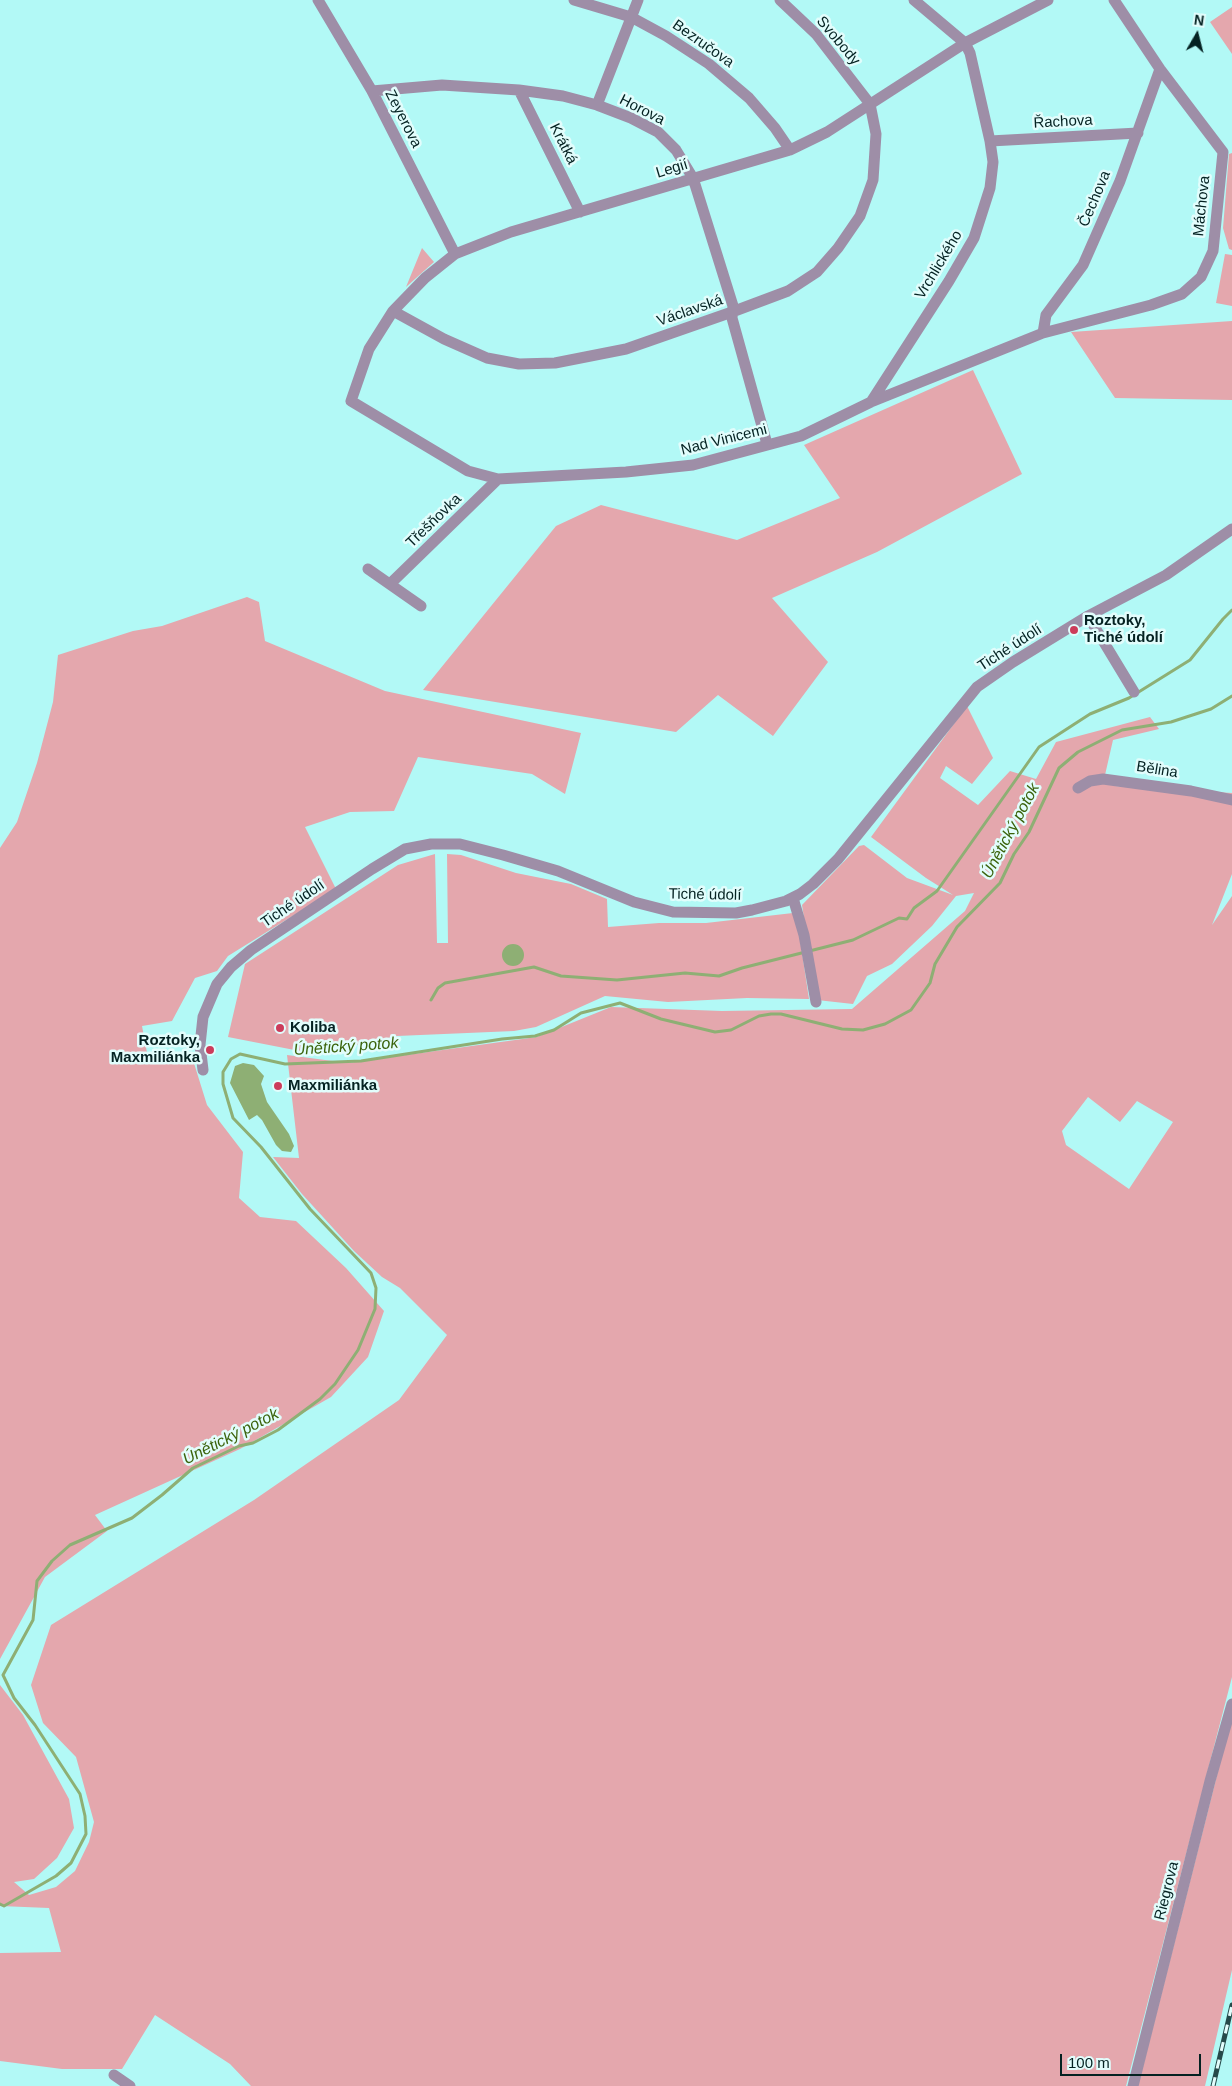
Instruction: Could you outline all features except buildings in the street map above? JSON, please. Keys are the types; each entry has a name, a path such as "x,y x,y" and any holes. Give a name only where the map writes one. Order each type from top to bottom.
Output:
{"street":[{"name":"Zeyerova","path":"318,0 372,91 455,254"},
{"name":"Bezručova","path":"574,0 632,17 709,64 749,98 775,128 790,150"},
{"path":"597,105 638,0"},
{"name":"Svobody","path":"780,0 816,34 870,104"},
{"path":"914,0 965,43"},
{"name":"Legií","path":"351,401 369,349 393,311 424,278 455,254 511,232 790,150 827,132 965,43 1048,0"},
{"name":"Máchova","path":"1043,333 1151,305 1182,294 1201,277 1213,251 1223,152 1160,69 1114,0"},
{"name":"Vrchlického","path":"871,402 949,281 974,238 990,188 993,162 990,141 970,53 965,43"},
{"name":"Čechova","path":"1043,333 1046,315 1083,265 1120,181 1160,69"},
{"name":"Horova","path":"372,91 442,85 519,90 563,96 597,105 631,118 658,132 676,150 693,178 733,306 732,318 767,444"},
{"name":"Krátká","path":"519,90 580,212"},
{"name":"Václavská","path":"393,311 444,339 487,358 519,364 554,363 626,349 788,291 817,272 838,248 860,216 873,180 876,134 870,104"},
{"name":"Řachova","path":"990,141 1138,133"},
{"name":"Nad Vinicemi","path":"351,401 468,471 498,479 626,472 693,465 801,436 871,402 1043,333"},
{"name":"Třešňovka","path":"390,584 498,479"},
{"name":"Tiché údolí","path":"203,1070 200,1044 203,1017 218,984 231,967 251,950 405,849 431,844 460,844 558,872 634,902 673,912 736,912 752,910 793,898 813,884 838,859 977,687 1012,662 1088,616 1166,575 1232,529"},
{"path":"368,569 421,606"},
{"path":"1088,616 1134,692"},
{"name":"Bělina","path":"1078,788 1090,781 1103,778 1191,791 1232,800"},
{"path":"793,898 804,935 816,1002"},
{"name":"Riegrova","path":"1133,2086 1210,1780 1232,1704"},
{"path":"114,2075 130,2086"}],"shaded area":[{"path":"1232,7 1232,54 1210,22"},
{"path":"1232,153 1232,250 1229,249 1223,228 1229,154"},
{"path":"422,248 434,262 406,287"},
{"path":"1225,254 1232,255 1232,306 1216,303"},
{"path":"1232,321 1232,400 1115,398 1071,332"},
{"path":"973,370 1022,474 877,552 772,598 828,662 773,736 718,695 676,732 423,690 556,526 601,505 737,540 840,498 804,445"},
{"path":"247,597 259,602 265,641 385,691 581,733 565,794 532,774 418,757 394,811 350,812 305,827 336,889 228,956 217,971 195,978 172,1021 142,1026 148,1058 193,1060 207,1105 243,1152 239,1198 260,1217 296,1221 346,1268 384,1311 368,1357 331,1397 240,1449 95,1515 107,1531 45,1577 0,1659 0,848 17,822 37,763 53,702 58,655 133,631 162,626"},
{"path":"967,706 993,758 972,784 946,766 940,778 978,805 1010,771 1036,779 1056,742 1150,717 1159,729 1113,740 1105,775 1115,786 1232,793 1232,874 1212,925 1232,896 1232,1677 1126,2086 251,2086 230,2064 155,2015 122,2069 62,2069 0,2061 0,1953 61,1952 49,1908 0,1906 0,1685 23,1715 69,1799 74,1828 57,1858 34,1879 14,1882 29,1895 56,1887 75,1871 89,1842 94,1822 76,1757 43,1723 31,1685 51,1625 254,1500 399,1400 447,1335 400,1288 382,1277 354,1251 302,1194 273,1157 299,1158 287,1055 348,1063 537,1037 611,1007 722,1011 852,1009 965,911 974,893 956,896 932,926 892,964 867,976 853,1004 817,1000 802,905 859,846 864,845 907,878 953,895 926,878 871,837","holes":["1088,1097 1120,1122 1137,1101 1173,1122 1129,1189 1066,1145 1062,1131"]},
{"path":"435,854 437,943 448,943 447,854 461,855 516,873 571,884 607,899 608,927 659,923 706,923 793,913 799,933 809,999 747,998 668,1002 605,996 536,1027 514,1031 397,1036 315,1054 228,1037 245,964 398,865"},
{"path":"513,944 521,947 524,955 521,963 513,966 505,963 502,955 505,947"},
{"path":"243,1063 254,1065 264,1076 261,1084 267,1102 289,1134 294,1146 291,1152 282,1151 276,1145 262,1120 257,1115 249,1120 230,1083 235,1066"},
{"path":"1232,1716 1232,1970 1205,2086 1138,2086"}],"waterway":[{"path":"431,1000 438,988 445,983 534,967 561,976 617,980 685,973 719,976 742,968 853,940 899,918 907,919 914,908 937,891 1039,747 1090,714 1129,698 1190,660 1232,610"},
{"name":"Únětický potok","path":"0,1904 4,1906 56,1876 71,1863 86,1834 85,1816 80,1794 35,1725 14,1698 3,1675 33,1620 37,1581 52,1561 70,1545 132,1518 193,1468 239,1446 253,1443 278,1430 320,1399 335,1384 358,1350 375,1309 376,1288 371,1273 310,1209 261,1147 233,1118 223,1084 223,1072 231,1059 240,1054 285,1064 361,1061 502,1039 535,1036 554,1030 581,1013 620,1003 661,1019 715,1032 731,1030 759,1016 771,1014 781,1014 842,1029 863,1030 885,1024 911,1010 930,983 935,964 957,927 1000,883 1014,854 1029,832 1059,768 1078,752 1122,730 1171,722 1211,709 1232,696"}],"railway":[{"path":"1213,2086 1232,2005"}],"place":[{"name":"Roztoky, Tiché údolí","path":"1074,630"},
{"name":"Koliba","path":"280,1028"},
{"name":"Roztoky, Maxmiliánka","path":"210,1050"},
{"name":"Maxmiliánka","path":"278,1086"}]}
